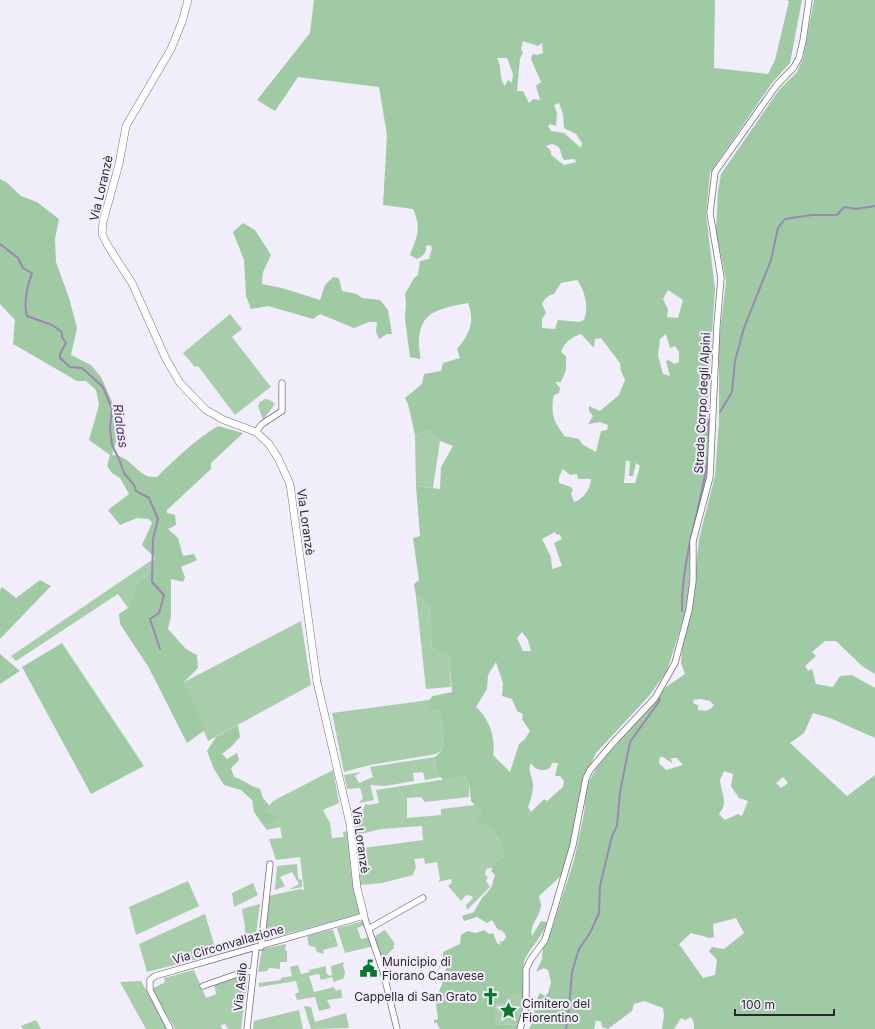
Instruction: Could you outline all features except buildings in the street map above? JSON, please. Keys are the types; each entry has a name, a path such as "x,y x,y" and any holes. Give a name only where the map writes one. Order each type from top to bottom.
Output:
{"street":[{"name":"Via Loranzè","path":"188,0 182,22 171,49 126,126 119,164 103,222 102,234 132,283 166,359 180,383 206,410 224,420 256,432 269,444 278,458 290,484 317,682 350,824 357,888 364,916"},
{"name":"Strada Corpo degli Alpini","path":"520,1029 526,1008 526,969 531,959 545,940 573,845 586,778 590,770 612,744 656,696 675,663 689,610 692,582 693,541 710,477 717,325 721,278 710,213 715,172 776,86 794,67 799,58 809,0"},
{"path":"256,432 262,424 282,411 282,383"},
{"name":"Via Asilo","path":"247,1029 253,972 259,947 270,864"},
{"path":"370,928 423,898"},
{"path":"364,916 370,928 388,990 397,1029"},
{"name":"Via Circonvallazione","path":"170,1029 150,990 150,980 154,976 364,916"},
{"path":"203,986 246,971 253,972"}],"green space":[{"path":"314,0 715,0 714,68 768,74 775,60 789,1 786,0 802,0 790,63 772,83 710,173 706,214 715,289 707,410 711,443 708,476 691,543 688,604 667,671 649,696 596,753 583,781 571,842 562,875 539,896 541,904 539,913 532,928 532,936 541,921 547,922 543,932 524,961 522,976 525,994 512,994 510,1004 495,1005 495,1024 521,1025 516,1029 440,1029 436,1022 434,1024 434,1020 438,1019 436,1004 443,1001 444,998 439,991 448,960 446,959 437,972 443,958 443,952 460,944 461,935 467,931 476,933 484,930 489,934 493,933 497,943 501,945 499,941 502,942 506,938 505,934 501,930 498,930 492,920 487,923 477,917 464,921 462,916 474,912 482,898 491,888 495,875 491,871 495,862 499,861 504,856 501,844 493,831 489,827 478,823 477,818 482,814 482,810 478,809 471,801 469,784 466,776 443,780 436,771 435,757 442,750 443,729 439,710 429,709 429,700 433,696 452,692 449,653 432,648 429,604 416,596 414,584 419,580 413,538 420,536 416,486 440,489 441,467 453,446 440,441 428,431 415,435 408,404 405,398 422,384 424,374 441,371 443,363 460,358 457,349 470,328 470,310 468,303 448,307 432,314 422,325 419,346 420,359 410,357 405,319 405,294 414,278 418,275 420,261 429,259 432,248 430,245 426,246 426,251 424,254 417,259 410,255 418,232 416,216 413,209 383,205 387,135 379,87 298,77 275,111 257,100 310,33","holes":["523,41 538,46 542,43 543,53 537,55 533,54 531,59 541,82 536,86 540,100 533,99 529,103 523,91 517,91 520,58 523,53 521,49","497,58 507,58 513,74 512,83 508,80 505,86 503,83","559,103 563,114 564,128 576,134 582,143 581,148 564,133 551,131 548,126 550,124 556,126 557,113 554,105","552,144 559,148 564,160 575,159 576,162 564,165 551,155 551,151 546,146","577,280 580,284 585,299 586,310 584,320 579,322 558,320 555,329 542,328 542,319 546,313 542,304 549,296 554,294 561,283","668,290 683,300 678,318 667,317 668,309 663,299","581,334 594,348 595,339 601,338 620,363 621,371 625,380 619,395 600,411 589,406 589,411 593,416 588,424 600,422 608,425 607,430 601,431 596,452 582,444 579,439 564,436 553,416 553,397 559,393 560,388 555,382 561,382 566,370 566,356 561,352 566,343","666,334 670,348 675,346 679,352 679,362 674,364 669,360 666,361 670,376 663,374 658,355 660,339","626,460 630,462 629,476 633,476 636,463 640,466 635,483 624,483","563,469 570,475 577,474 578,479 591,479 590,486 586,493 574,502 571,493 573,490 571,487 559,483 559,477","555,532 557,535 559,534 562,539 554,543 562,566 552,569 551,557 542,539","522,632 528,640 531,651 523,651 517,638","496,662 503,683 502,696 512,699 517,711 523,714 522,719 530,731 525,739 519,744 510,772 493,755 494,749 492,735 488,723 476,707 487,689 488,675","531,763 539,770 550,768 552,763 558,763 555,776 560,776 564,781 563,787 547,801 544,799 531,812 528,807 533,788 530,772"]},
{"path":"814,0 875,0 875,674 862,666 836,641 825,641 812,652 816,656 805,666 808,671 812,669 816,684 833,687 840,676 852,675 875,688 875,738 830,718 813,713 804,733 790,743 847,796 875,775 875,1029 694,1029 694,1023 691,1017 685,1020 681,1018 674,1029 662,1029 664,1015 663,1008 644,1001 634,1004 632,1011 608,1029 602,1027 601,1022 596,1020 594,1029 529,1029 533,1020 538,997 540,993 545,996 548,993 551,982 548,970 544,968 536,972 542,959 543,947 552,929 574,860 584,814 587,785 597,767 666,687 685,674 681,663 682,648 692,605 699,539 715,476 719,422 719,342 726,281 716,231 718,191 721,174 779,90 797,72 803,59","holes":["701,699 710,701 714,705 711,709 703,711 698,710 698,705 694,704 693,700","660,757 663,757 672,763 671,758 677,758 683,765 666,770 659,763","724,771 733,774 731,786 739,798 748,801 742,816 738,814 725,820 719,814 724,806 720,780","783,777 788,783 781,788 776,783","736,918 744,933 724,949 712,947 709,951 717,960 715,975 703,978 679,944 691,933 710,938 714,937 713,924"]},
{"path":"0,179 6,182 21,196 37,202 59,219 55,239 56,262 69,298 77,328 71,355 91,365 101,377 110,397 121,424 112,455 126,459 146,476 157,477 178,456 218,426 243,433 211,463 211,469 167,510 167,513 175,515 176,525 168,529 178,538 183,556 194,554 197,560 181,567 185,577 183,582 171,579 171,617 168,629 186,649 197,655 198,668 184,682 205,730 187,743 149,668 120,624 119,614 128,608 137,583 148,575 155,558 142,545 152,523 149,519 137,518 120,525 108,510 129,494 120,478 112,473 107,466 110,455 89,440 99,405 96,390 86,381 77,381 13,344 15,320 0,304"},
{"path":"243,223 255,230 271,255 263,272 262,284 282,288 320,300 325,285 333,277 339,278 342,291 357,294 362,298 380,300 388,310 392,334 387,334 379,339 376,332 377,322 369,322 354,328 320,314 313,319 268,306 251,309 246,296 244,260 233,232"},
{"path":"230,314 242,329 232,337 271,387 235,415 198,366 195,367 183,353"},
{"path":"265,399 270,400 275,404 263,420 258,406 260,402"},
{"path":"428,431 440,441 433,488 416,486 415,435"},
{"path":"155,558 148,575 137,583 128,608 118,594 16,661 11,656"},
{"path":"40,580 51,586 0,639 0,590 2,587 16,598"},
{"path":"416,596 429,604 432,648 449,652 451,687 426,689"},
{"path":"301,621 311,685 208,741 184,682"},
{"path":"62,643 144,766 91,794 22,667"},
{"path":"0,654 20,671 0,684"},
{"path":"429,700 429,708 439,709 443,729 442,750 436,754 370,765 344,772 332,713"},
{"path":"238,725 240,737 222,754 227,759 237,753 239,760 231,768 234,777 260,789 263,798 270,806 265,811 279,819 269,824 263,825 254,812 252,800 241,790 224,785 214,769 207,751 216,737"},
{"path":"435,757 436,771 441,777 425,780 423,772 413,773 414,781 385,786 370,785 374,800 359,803 363,798 360,788 347,789 344,775 361,772 355,776 359,783 373,777 370,767"},
{"path":"333,770 339,803 323,810 330,823 332,838 344,837 343,832 348,831 351,870 362,914 267,939 265,938 268,896 300,889 304,890 300,857 276,860 269,839 282,838 280,827 267,830 263,825 269,824 278,819 265,811 273,801"},
{"path":"466,776 469,784 469,797 425,802 421,797 407,798 407,818 441,815 441,809 475,805 482,810 478,823 489,827 493,831 501,844 504,856 495,867 486,869 485,875 488,877 486,881 490,887 467,910 466,905 473,898 466,895 461,901 448,886 452,883 451,879 438,882 440,879 437,862 425,864 424,858 414,859 416,867 413,875 382,883 360,885 356,849 423,840 422,826 381,829 357,835 354,816 363,811 365,804 369,805 379,803 376,790"},
{"path":"297,864 298,879 302,880 302,887 288,890 299,884 292,872 280,877 285,886 275,890 277,866"},
{"path":"188,881 199,906 136,935 129,907"},
{"path":"253,883 258,895 234,907 232,893"},
{"path":"260,904 255,942 244,945 245,927 242,909"},
{"path":"205,914 217,954 147,972 139,944"},
{"path":"364,921 365,925 357,928 361,939 370,937 374,946 345,953 337,928"},
{"path":"333,930 338,946 323,950 324,954 317,952 315,947 309,946 307,936"},
{"path":"385,930 395,944 393,946 394,948 381,961 375,936"},
{"path":"286,944 285,950 287,951 287,962 280,962 280,969 269,968 267,971 258,972 262,949"},
{"path":"345,962 343,965 345,972 344,978 334,982 332,977 321,980 319,974 309,976 314,992 334,987 336,991 341,989 342,998 327,1000 331,1008 319,1011 315,997 297,1000 295,994 299,992 296,981 259,987 259,983 281,980 281,978 292,976 290,967 298,965 301,974 310,972 309,970 326,966 326,973 329,976 332,975 331,966"},
{"path":"194,970 206,998 216,994 214,983 248,973 241,1029 228,1029 225,1024 221,1025 222,1029 175,1029 152,989 165,982 164,978"},
{"path":"141,981 168,1029 146,1029 120,982"},
{"name":"Cimitero del Fiorentino","path":"511,994 525,994 521,1025 495,1024 495,1005 510,1004"},
{"path":"304,1006 311,1007 315,1022 346,1013 349,1028 311,1029"},
{"path":"299,1010 303,1029 253,1029 254,1021"},
{"path":"36,1020 41,1029 23,1029 21,1026"}],"waterway":[{"path":"720,412 732,392 735,361 744,328 771,260 778,228 785,219 812,215 837,215 844,207 856,209 875,206"},
{"name":"Rialass","path":"0,244 18,258 23,268 32,273 26,294 25,305 27,316 52,325 62,332 62,337 66,343 60,354 60,358 70,367 82,368 103,387 112,409 110,428 112,445 124,473 134,485 136,491 149,498 158,519 153,539 152,582 164,595 159,613 150,619 160,649"},
{"path":"708,420 709,437"},
{"path":"682,611 688,553 708,457"},
{"path":"566,1029 572,972 579,949 590,933 599,913 600,886 612,836 617,826 620,792 630,742 660,700 656,696"}],"place":[{"name":"Municipio di Fiorano Canavese","path":"369,968"},
{"name":"Cappella di San Grato","path":"490,996"},
{"name":"Cimitero del Fiorentino","path":"509,1010"}]}
